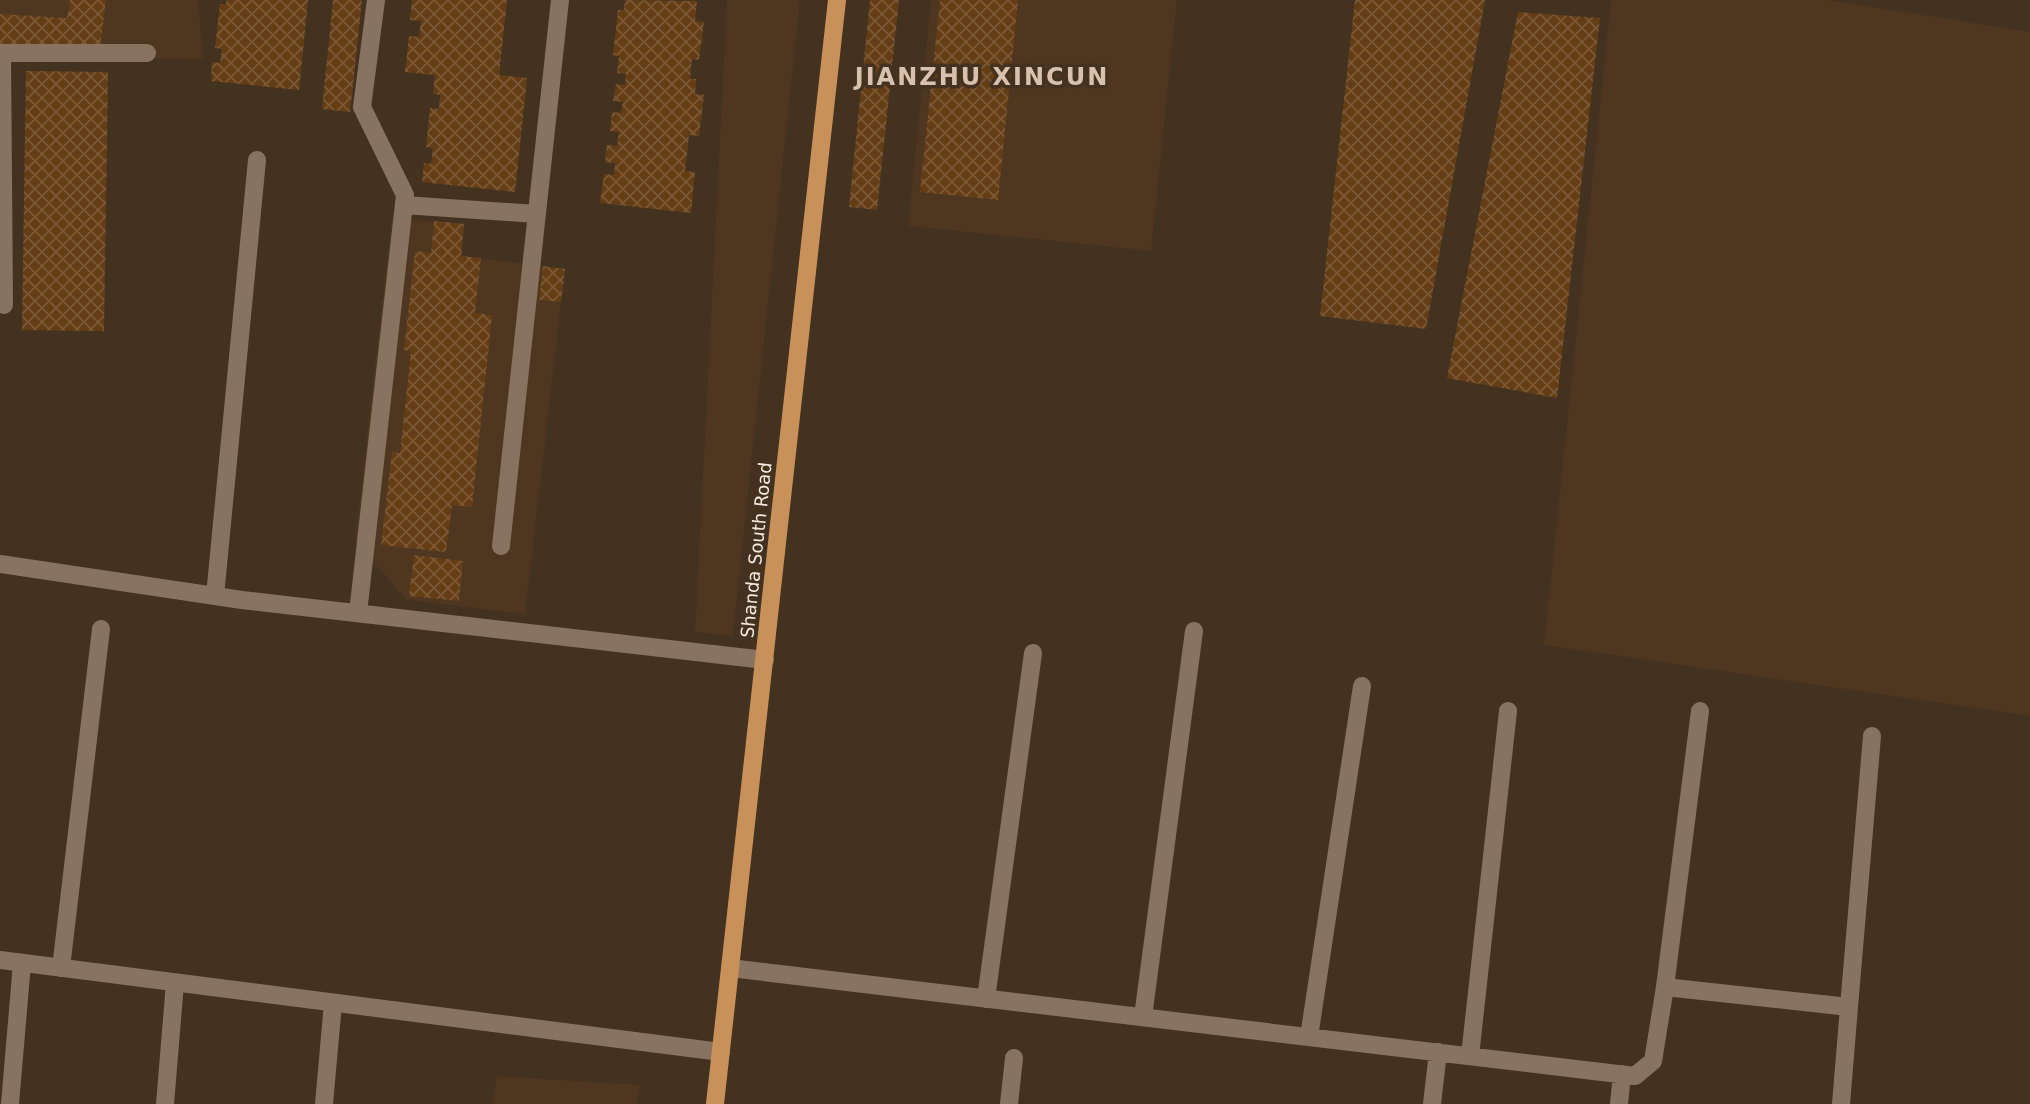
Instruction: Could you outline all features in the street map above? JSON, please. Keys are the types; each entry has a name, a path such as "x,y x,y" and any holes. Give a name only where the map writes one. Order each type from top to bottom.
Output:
{"main road":[{"name":"Shanda South Road","path":"715,1104 837,0"}],"street":[{"path":"358,613 405,195 362,107 376,0"},
{"path":"501,545 560,0"},
{"path":"4,305 1,53 147,53"},
{"path":"215,596 257,160"},
{"path":"404,205 537,214"},
{"path":"0,564 215,596 765,660"},
{"path":"61,968 101,629"},
{"path":"1143,1017 1194,631"},
{"path":"986,999 1032,653"},
{"path":"1309,1037 1362,686"},
{"path":"1470,1056 1508,711"},
{"path":"730,968 1635,1076 1653,1061 1700,711"},
{"path":"1841,1104 1872,736"},
{"path":"0,960 721,1052"},
{"path":"10,1104 22,963"},
{"path":"165,1104 176,983"},
{"path":"1665,987 1849,1007"},
{"path":"324,1104 333,1003"},
{"path":"1432,1104 1438,1052"},
{"path":"1009,1104 1014,1058"},
{"path":"1619,1104 1622,1074"}],"shaded area":[{"path":"0,0 198,0 203,59 0,58"},
{"path":"727,0 800,0 733,636 695,632"},
{"path":"931,0 1177,0 1151,251 908,226"},
{"path":"1611,0 1829,0 2030,32 2030,716 1544,645"},
{"path":"392,218 464,224 462,256 565,269 525,614 407,600 355,542"},
{"path":"497,1076 641,1085 636,1104 492,1104"}],"building":[{"path":"70,0 106,0 100,48 0,44 0,14 67,18"},
{"path":"226,0 308,0 299,90 211,81 212,62 220,63 222,49 215,48 220,4 226,4"},
{"path":"333,0 362,0 350,112 322,109"},
{"path":"412,0 507,0 499,75 527,78 515,192 422,182 424,163 431,164 433,148 426,147 430,108 439,109 440,95 433,94 435,75 405,72 409,36 419,37 421,21 410,20"},
{"path":"625,0 697,1 695,21 704,22 699,60 692,59 690,79 696,79 695,94 704,95 699,136 689,135 685,171 695,172 691,213 600,203 604,174 614,175 615,163 605,162 607,145 617,146 619,132 610,131 612,112 621,113 623,102 613,101 616,84 625,85 626,74 617,73 619,56 613,55 618,10 624,10"},
{"path":"870,0 899,0 877,210 849,207"},
{"path":"940,0 1018,0 998,200 920,192"},
{"path":"1355,0 1485,0 1426,329 1320,316"},
{"path":"1518,12 1600,18 1557,398 1447,378"},
{"path":"26,71 108,72 104,331 22,330"},
{"path":"434,221 464,224 461,256 481,258 475,313 492,315 472,507 452,505 446,552 381,545 392,452 400,453 411,351 404,350 415,251 431,253"},
{"path":"543,266 565,269 561,302 539,300"},
{"path":"414,555 463,561 459,601 409,596"}],"district":[{"name":"JIANZHU XINCUN","path":"982,77"}]}
